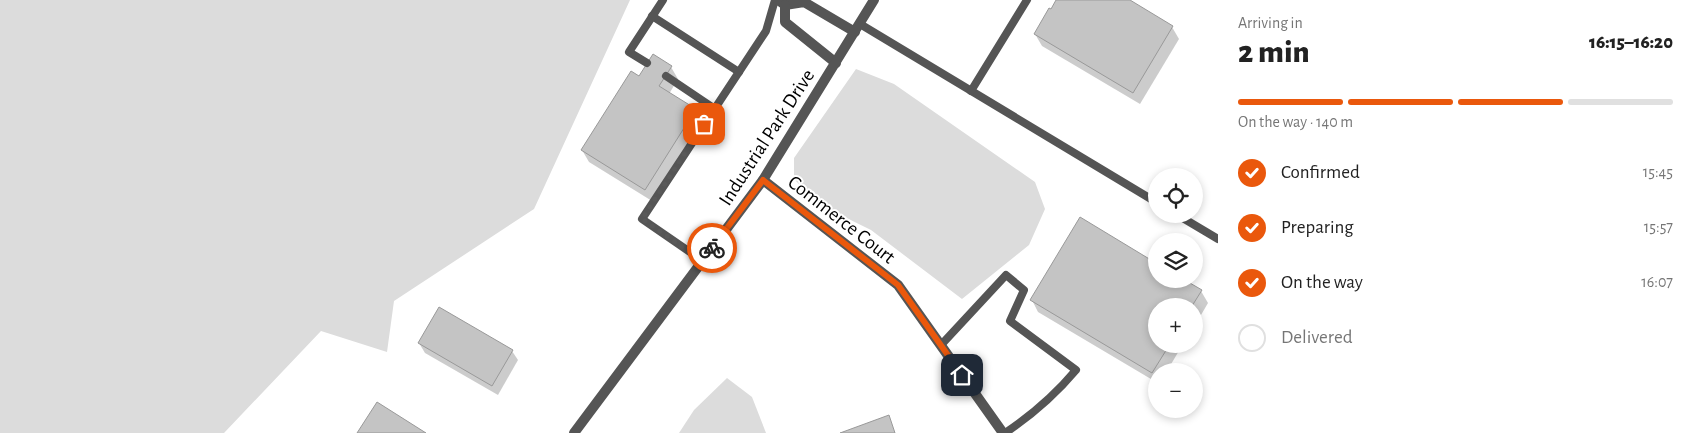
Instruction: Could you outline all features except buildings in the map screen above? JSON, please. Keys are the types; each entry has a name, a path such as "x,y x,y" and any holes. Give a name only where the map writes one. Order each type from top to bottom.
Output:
{"street":[{"name":"Industrial Park Drive","path":"574,433 763,180 874,0"},
{"path":"836,63 785,22 779,2 804,2 857,28"},
{"name":"Commerce Court","path":"763,180 898,285 1004,433"}],"lane":[{"path":"647,63 629,52 663,0"},
{"path":"971,91 1027,0"},
{"path":"703,261 642,219 766,31 779,2"},
{"path":"652,16 738,72"},
{"path":"857,28 971,91 1148,197"},
{"path":"666,76 714,109"},
{"path":"1191,223 1218,239"},
{"path":"941,345 1006,275 1024,290 1010,321 1076,370 1058,392 1027,418 1004,433"}],"shaded area":[{"path":"0,0 630,0 534,209 394,301 387,352 321,331 224,433 0,433"},
{"path":"856,69 894,84 1035,182 1045,209 1029,245 962,299 871,230 818,204 794,179 794,158"},
{"path":"727,378 752,397 766,433 679,433 694,410"}],"way so far":[{"path":"704,124 642,219 703,261 712,248"}],"route":[{"path":"712,248 763,180 898,285 962,375"}]}
